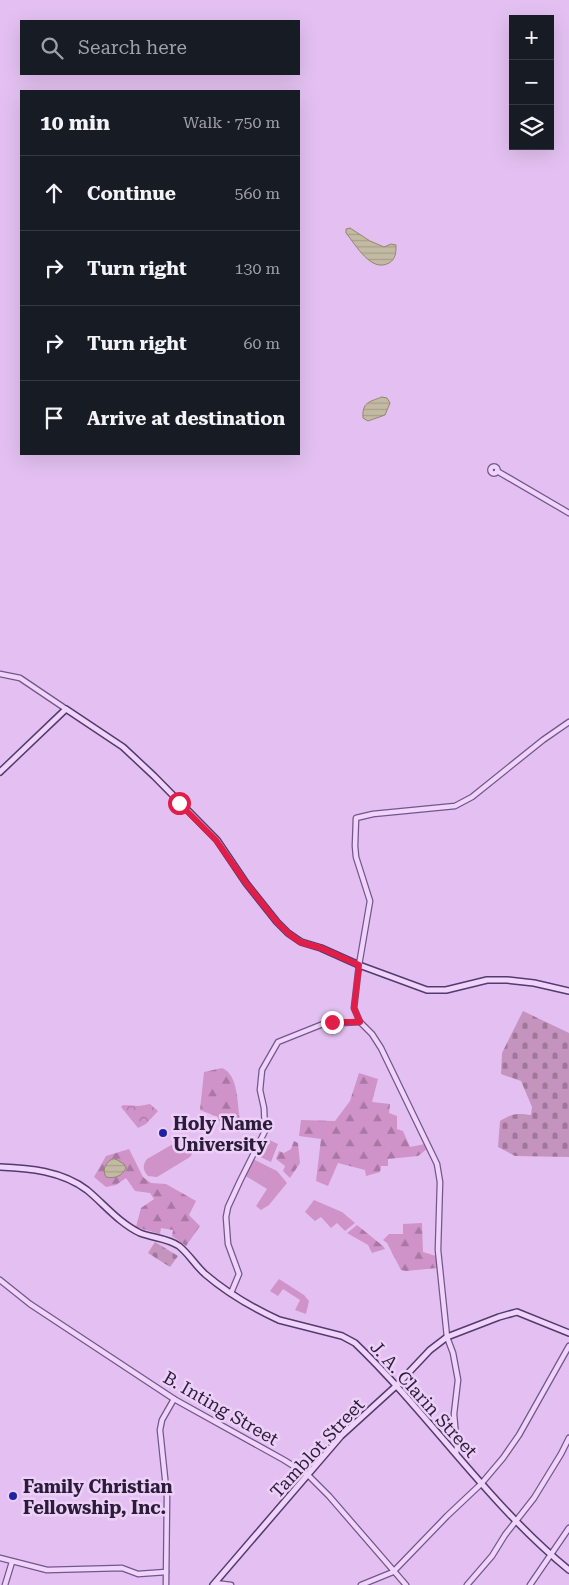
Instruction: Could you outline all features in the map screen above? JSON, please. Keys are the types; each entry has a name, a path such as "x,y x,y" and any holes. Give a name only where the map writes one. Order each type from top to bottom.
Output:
{"main road":[{"path":"0,772 66,709 123,746 154,776 216,840 246,883 277,922 300,942 321,948 359,965 427,990 446,990 487,980 507,980 534,983 569,991"},
{"name":"J. A. Clarin Street","path":"0,1167 35,1169 80,1186 127,1225 140,1233 166,1240 178,1246 187,1253 204,1273 230,1293 279,1320 342,1336 355,1343 456,1453 515,1522 569,1570"},
{"name":"Tamblot Street","path":"214,1584 341,1436 396,1386 430,1350 447,1337 517,1312 569,1334"}],"street":[{"path":"497,471 569,513"},
{"path":"0,674 20,678 66,709"},
{"path":"456,1453 454,1414 458,1380 453,1353 447,1337 438,1250 439,1173 433,1156 381,1048 372,1034 360,1022 354,1008 370,901 356,857 356,818 373,814 455,806 472,797 543,740 569,722"},
{"path":"230,1293 239,1274 228,1244 226,1217 228,1207 265,1131 264,1108 260,1090 262,1070 278,1042 323,1024 360,1022"},
{"name":"B. Inting Street","path":"0,1280 30,1304 174,1399 308,1475 350,1519 393,1572 406,1585"},
{"path":"361,1585 369,1584 393,1572 481,1484 520,1435 569,1346"},
{"path":"166,1585 167,1497 160,1430 162,1420 174,1399"},
{"path":"467,1585 492,1556 534,1498 569,1438"},
{"path":"530,1585 569,1528"},
{"path":"0,1558 47,1570 122,1568 138,1574 166,1572"},
{"path":"5,1585 12,1562"},
{"path":"214,1584 231,1585"}],"green space":[{"path":"523,1011 569,1033 569,1157 515,1156 498,1147 500,1121 515,1114 531,1115 532,1107 521,1081 501,1074 502,1053"},
{"path":"222,1068 232,1077 234,1083 240,1120 243,1124 239,1133 223,1126 224,1123 217,1120 218,1117 200,1110 204,1072"},
{"path":"359,1073 378,1079 372,1102 390,1104 389,1113 397,1116 397,1129 403,1131 410,1147 425,1144 427,1149 418,1156 388,1159 388,1166 381,1166 380,1172 366,1176 365,1170 338,1163 328,1186 316,1181 321,1139 299,1136 301,1120 335,1121 350,1101"},
{"path":"150,1104 158,1111 146,1124 138,1128 121,1107 123,1105 139,1106"},
{"path":"265,1138 278,1144 271,1162 256,1155"},
{"path":"180,1140 186,1140 192,1145 190,1157 157,1177 148,1176 144,1168 144,1163 147,1159"},
{"path":"294,1141 298,1143 300,1163 290,1178 283,1171 285,1166 276,1159 279,1151 284,1153 291,1149"},
{"path":"129,1149 143,1177 151,1183 166,1184 196,1201 189,1215 200,1226 186,1246 172,1236 173,1230 161,1228 160,1234 136,1227 141,1208 154,1199 150,1193 135,1191 126,1178 116,1185 106,1187 94,1177 106,1156"},
{"path":"253,1159 277,1171 287,1183 269,1205 261,1210 256,1206 267,1189 244,1175"},
{"path":"314,1200 342,1212 355,1223 345,1231 337,1223 331,1228 321,1217 315,1221 305,1212"},
{"path":"422,1223 423,1252 436,1256 437,1268 401,1270 387,1243 383,1240 389,1234 403,1234 403,1224"},
{"path":"357,1225 385,1249 372,1253 368,1245 347,1233"},
{"path":"155,1242 178,1256 170,1267 148,1253"},
{"path":"279,1279 304,1295 309,1301 306,1314 295,1310 300,1300 283,1289 278,1296 270,1291"}],"shaded area":[{"path":"350,228 370,241 384,247 391,244 396,245 396,253 393,259 389,263 382,265 370,261 346,233 346,229"},
{"path":"382,397 387,398 390,403 385,415 368,421 363,418 367,403"},
{"path":"114,1158 124,1164 126,1168 118,1176 106,1177 104,1171 106,1166"}],"place":[{"name":"Holy Name University","path":"163,1133"},
{"name":"Family Christian Fellowship, Inc.","path":"13,1496"}],"route":[{"path":"179,803 216,840 246,883 288,933 300,942 321,948 359,965 354,1008 360,1022 332,1022"}]}
